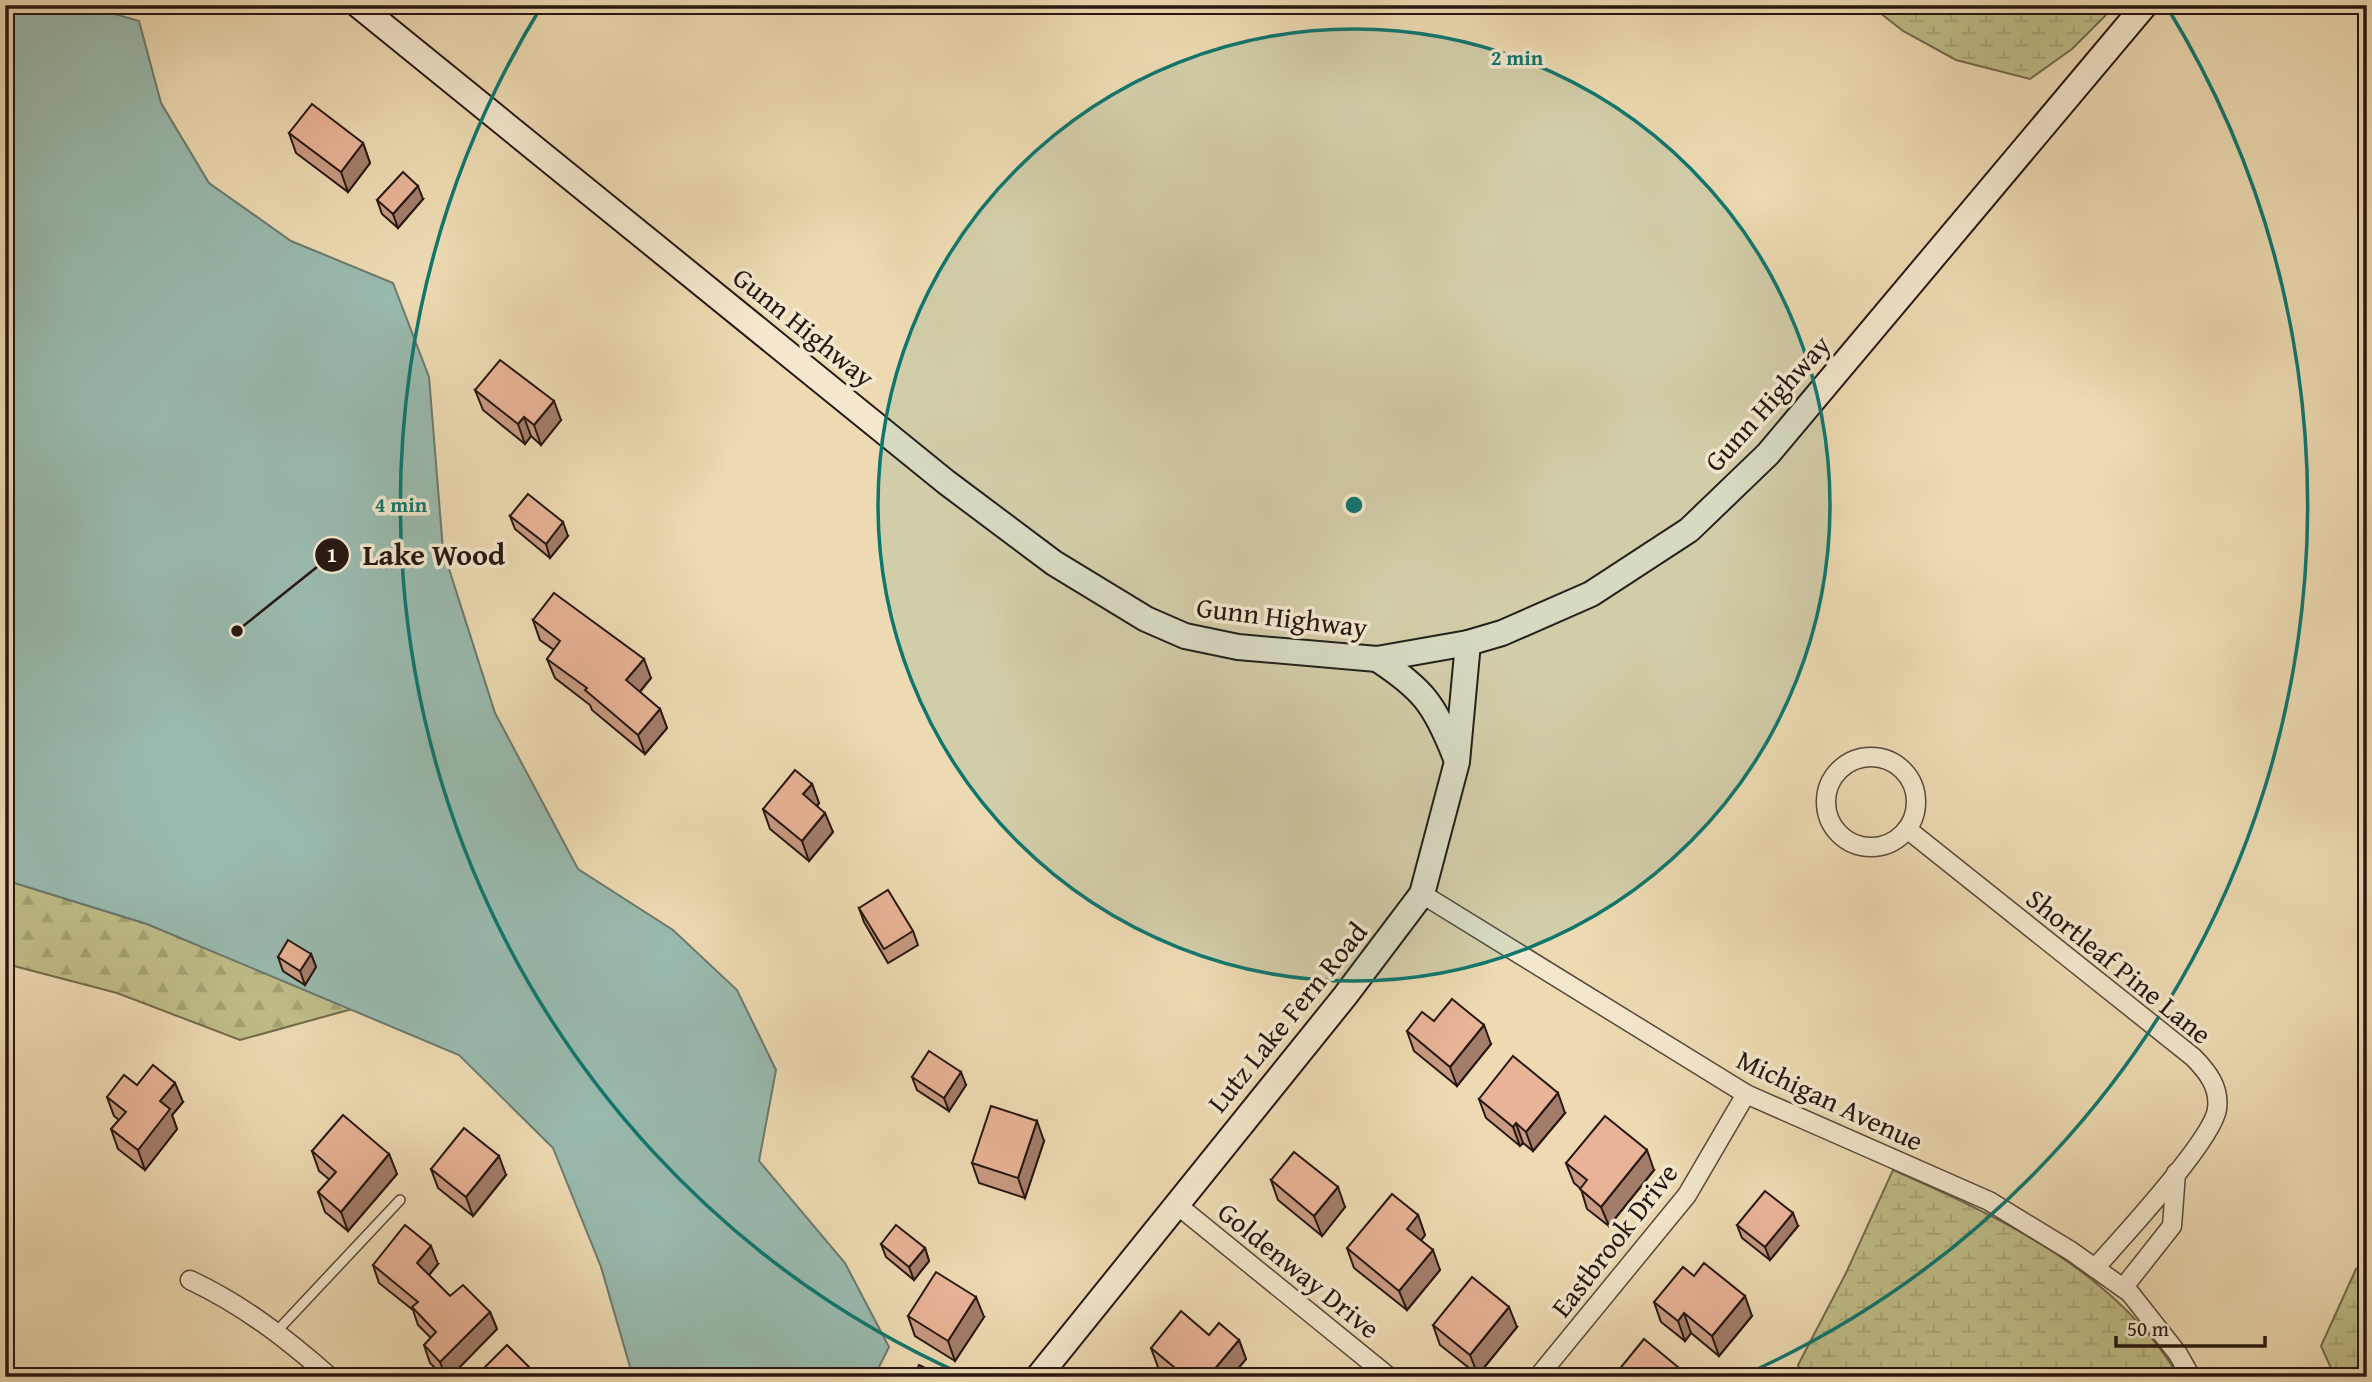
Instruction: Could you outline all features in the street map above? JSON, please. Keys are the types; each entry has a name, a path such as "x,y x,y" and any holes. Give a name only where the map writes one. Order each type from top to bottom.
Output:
{"main road":[{"name":"Gunn Highway","path":"358,5 946,482 1054,563 1146,619 1185,636 1238,646 1377,659 1468,643 1502,633 1591,594 1689,530 1768,454 2145,5"},
{"name":"Lutz Lake Fern Road","path":"1038,1377 1345,996 1422,894 1457,762 1468,643"},
{"path":"1377,659 1412,682 1439,715 1457,762"}],"street":[{"path":"1865,757 1880,757 1900,768 1913,786 1916,801 1907,829 1896,839 1875,846 1854,843 1842,836 1830,819 1826,797 1830,783 1839,770 1851,761 1865,757"},
{"name":"Shortleaf Pine Lane","path":"1907,829 2206,1070 2217,1098 2213,1123 2176,1173 2095,1268"},
{"name":"Michigan Avenue","path":"1422,894 1746,1094 1989,1201 2123,1288 2178,1354 2191,1377"},
{"name":"Eastbrook Drive","path":"1538,1377 1688,1195 1746,1094"},
{"path":"2123,1288 2172,1226 2176,1173"},
{"name":"Goldenway Drive","path":"1176,1204 1389,1377"},
{"path":"190,1280 233,1300 277,1331 330,1377"}],"lane":[{"path":"277,1331 400,1200"}],"green space":[{"path":"1870,5 2116,5 2072,49 2030,79 1956,60 1903,31"},
{"path":"5,880 147,924 352,1009 240,1040 117,993 14,966 5,962"},
{"path":"1893,1170 2014,1228 2089,1278 2123,1307 2153,1340 2179,1377 1802,1377 1798,1365 1846,1273"},
{"path":"2367,1262 2367,1377 2335,1377 2321,1346 2356,1269"}],"water":[{"path":"36,5 84,5 139,21 161,103 209,183 291,241 393,283 429,377 443,550 495,713 578,869 673,930 737,990 776,1070 759,1161 845,1263 889,1347 874,1377 633,1377 601,1267 553,1148 459,1055 147,924 5,880 5,13"}],"building":[{"path":"312,104 363,143 341,172 289,133"},
{"path":"403,172 418,186 393,214 377,200"},
{"path":"500,360 554,401 534,425 524,417 518,424 475,390"},
{"path":"528,494 563,522 546,544 510,516"},
{"path":"554,593 644,659 626,680 660,709 638,735 585,690 587,688 547,659 560,641 533,620"},
{"path":"795,770 812,784 803,794 825,813 802,841 763,809"},
{"path":"888,890 913,931 884,949 859,908"},
{"path":"288,940 311,954 300,971 278,957"},
{"path":"1452,999 1484,1025 1450,1067 1407,1031 1422,1012 1434,1021"},
{"path":"929,1051 961,1072 944,1098 912,1077"},
{"path":"1513,1056 1558,1093 1526,1132 1516,1123 1513,1127 1479,1099"},
{"path":"153,1065 175,1083 160,1101 170,1109 138,1150 111,1129 126,1112 107,1097 124,1075 137,1085"},
{"path":"991,1106 1037,1121 1018,1178 972,1163"},
{"path":"343,1115 389,1154 341,1212 318,1192 336,1172 312,1151"},
{"path":"1605,1116 1647,1150 1601,1207 1580,1189 1587,1180 1566,1163"},
{"path":"464,1128 499,1156 466,1197 431,1169"},
{"path":"1294,1152 1338,1187 1314,1216 1271,1180"},
{"path":"1765,1191 1793,1213 1765,1247 1737,1225"},
{"path":"1392,1194 1418,1215 1407,1229 1433,1250 1399,1291 1347,1248"},
{"path":"405,1225 431,1246 417,1263 450,1296 463,1285 490,1312 440,1362 424,1345 436,1332 412,1307 418,1302 373,1265"},
{"path":"896,1225 925,1248 909,1267 881,1244"},
{"path":"1704,1263 1745,1296 1712,1336 1684,1313 1678,1321 1654,1302 1683,1267 1694,1276"},
{"path":"936,1272 976,1297 948,1341 908,1316"},
{"path":"1472,1277 1509,1307 1470,1355 1433,1325"},
{"path":"1181,1311 1209,1335 1219,1323 1239,1340 1208,1377 1186,1377 1151,1348"},
{"path":"1644,1339 1690,1377 1613,1377"},
{"path":"507,1345 539,1377 475,1377"},
{"path":"919,1365 943,1377 913,1377"}],"place":[{"name":"Lake Wood","path":"237,631"}]}
